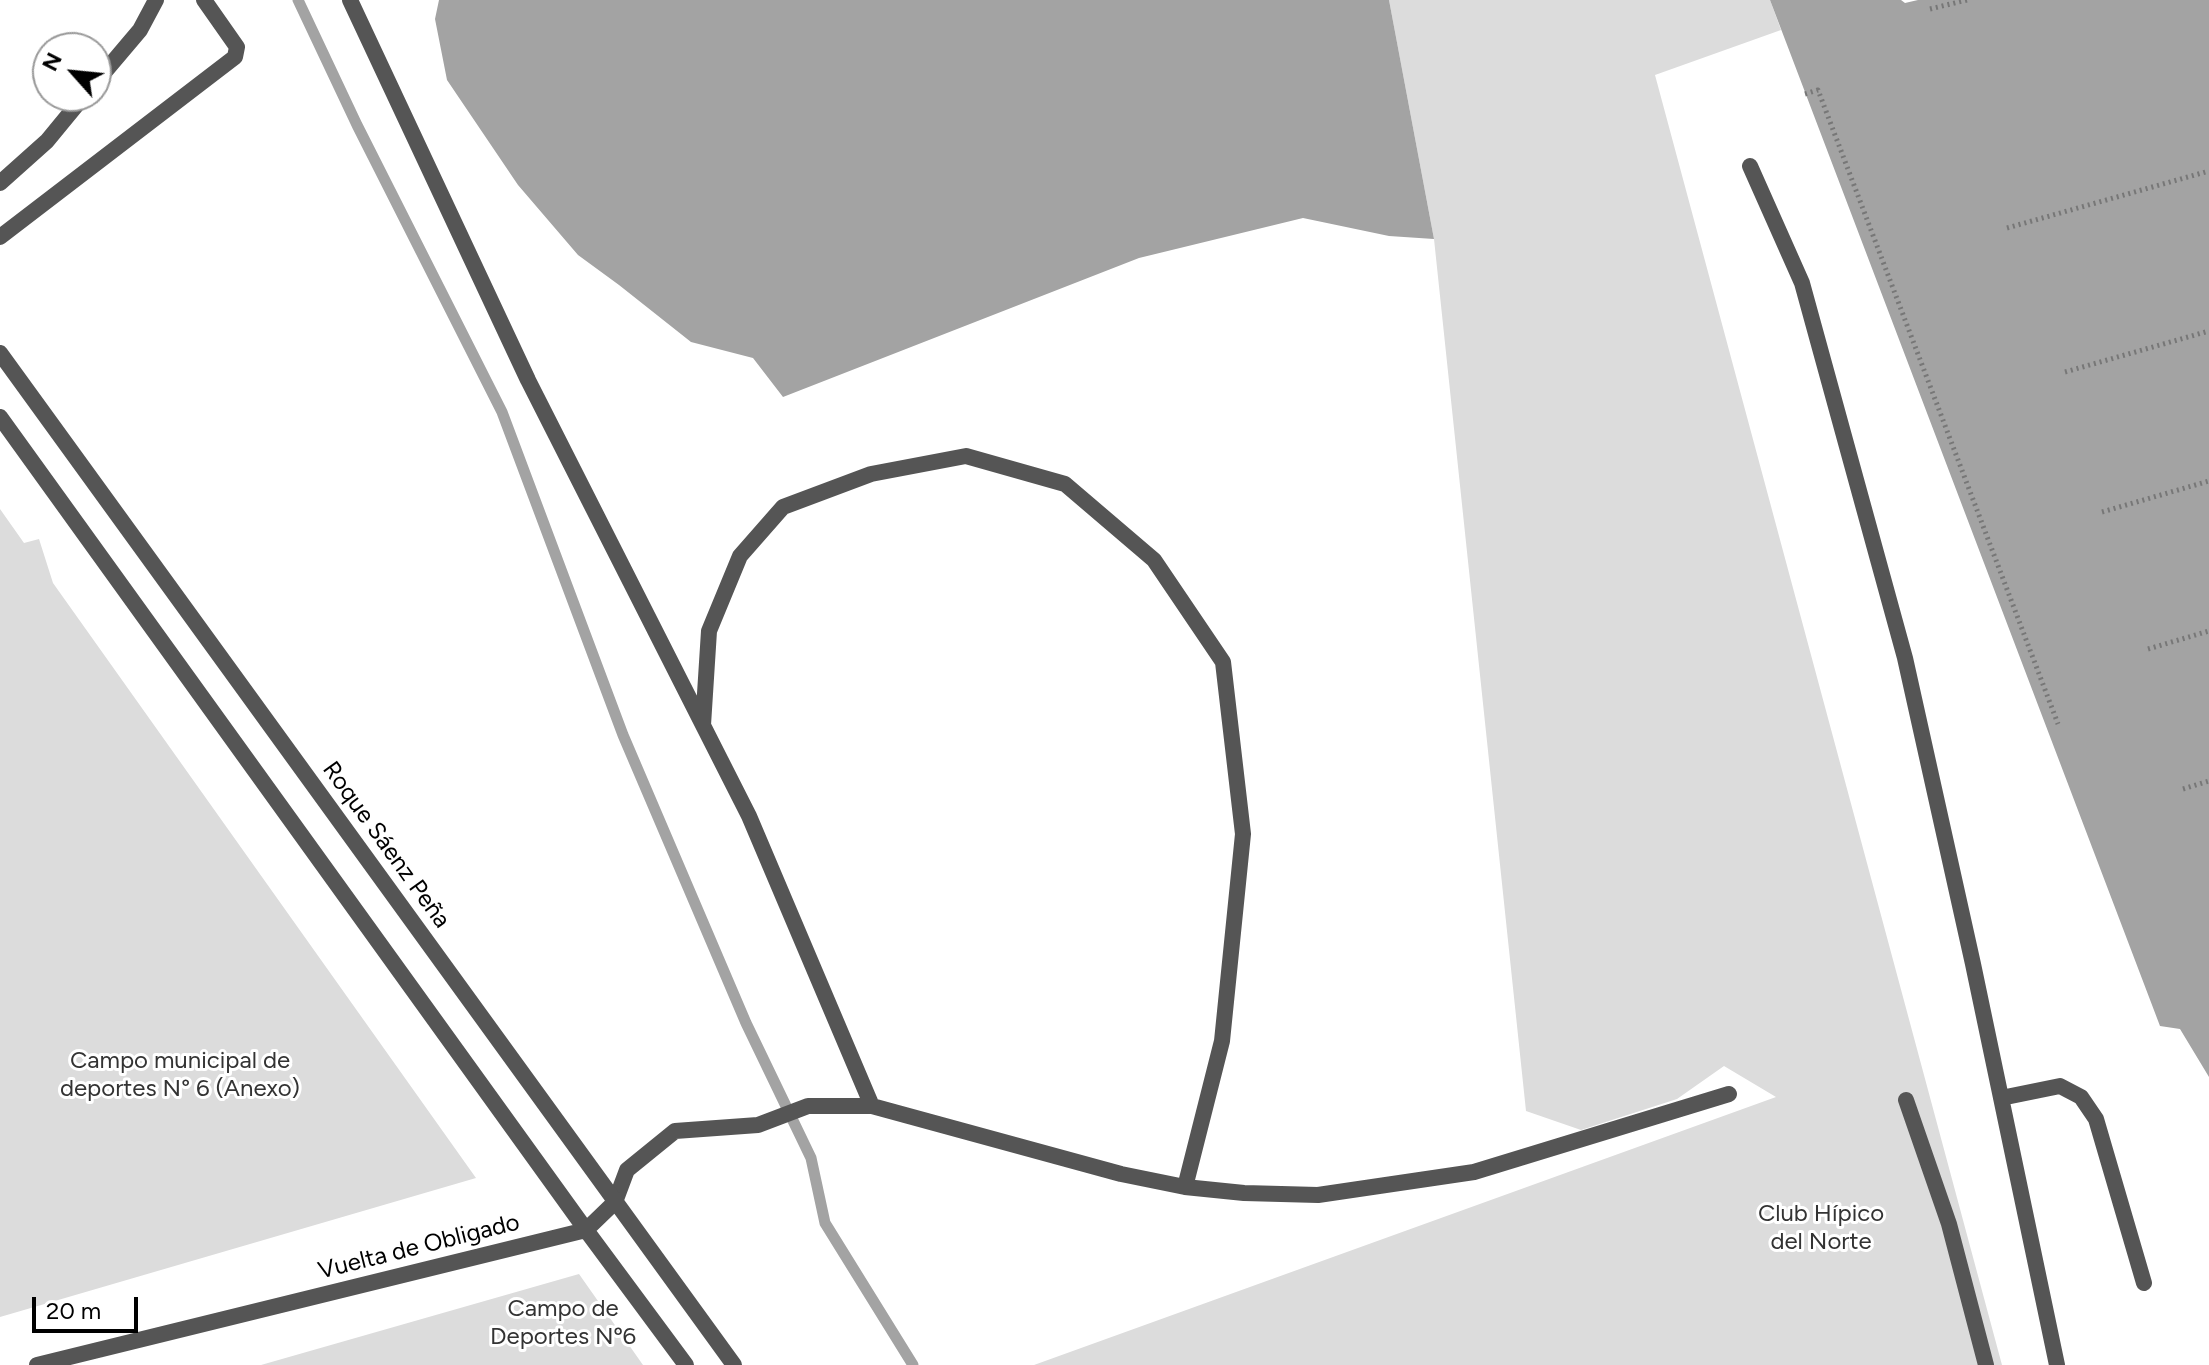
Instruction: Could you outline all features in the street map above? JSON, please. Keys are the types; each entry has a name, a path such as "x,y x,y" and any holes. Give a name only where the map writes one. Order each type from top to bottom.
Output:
{"street":[{"path":"112,63 140,30 156,0"},
{"path":"0,237 235,57 237,47 204,0"},
{"path":"350,0 528,380 749,816 872,1106"},
{"path":"0,183 47,141 71,112"},
{"path":"1750,166 1802,283 1901,642 1973,964 2057,1365"},
{"name":"Roque Sáenz Peña","path":"0,353 734,1365"},
{"path":"0,417 686,1365"},
{"path":"703,725 709,631 740,556 783,507 871,474 966,456 1065,484 1154,560 1223,662 1243,834 1222,1041 1185,1187"},
{"path":"2001,1098 2060,1086 2081,1097 2096,1119 2144,1283"},
{"path":"586,1230 615,1202 627,1170 675,1131 758,1125 808,1106 872,1106 1121,1174 1185,1187 1244,1193 1318,1195 1474,1172 1729,1094"},
{"path":"1906,1100 1949,1224 1986,1365"},
{"name":"Vuelta de Obligado","path":"37,1365 586,1230"}],"path":[{"path":"1930,9 1967,0"},
{"path":"1805,94 1818,90 2058,724"},
{"path":"2007,228 2209,171"},
{"path":"2065,372 2209,331"},
{"path":"2102,512 2209,481"},
{"path":"2148,649 2209,631"},
{"path":"2183,789 2209,781"}],"green space":[{"name":"Club Hípico del Norte","path":"1389,0 1770,0 1781,30 1655,75 2002,1365 1034,1365 1776,1097 1724,1066 1677,1099 1581,1130 1526,1111 1434,239"},
{"name":"Campo municipal de deportes N° 6 (Anexo)","path":"0,509 24,543 39,539 53,583 476,1178 0,1317"},
{"name":"Campo de Deportes Nº6","path":"579,1274 643,1365 261,1365"}],"shaded area":[{"path":"439,0 1389,0 1434,239 1389,236 1303,218 1139,258 783,397 753,358 691,342 578,255 518,185 447,80 435,19"},
{"path":"1770,0 1901,0 1905,3 1918,0 2209,0 2209,1077 2180,1029 2160,1026"}],"waterway":[{"path":"298,0 357,125 502,412 623,735 746,1023 811,1158 825,1223 913,1365"}]}
